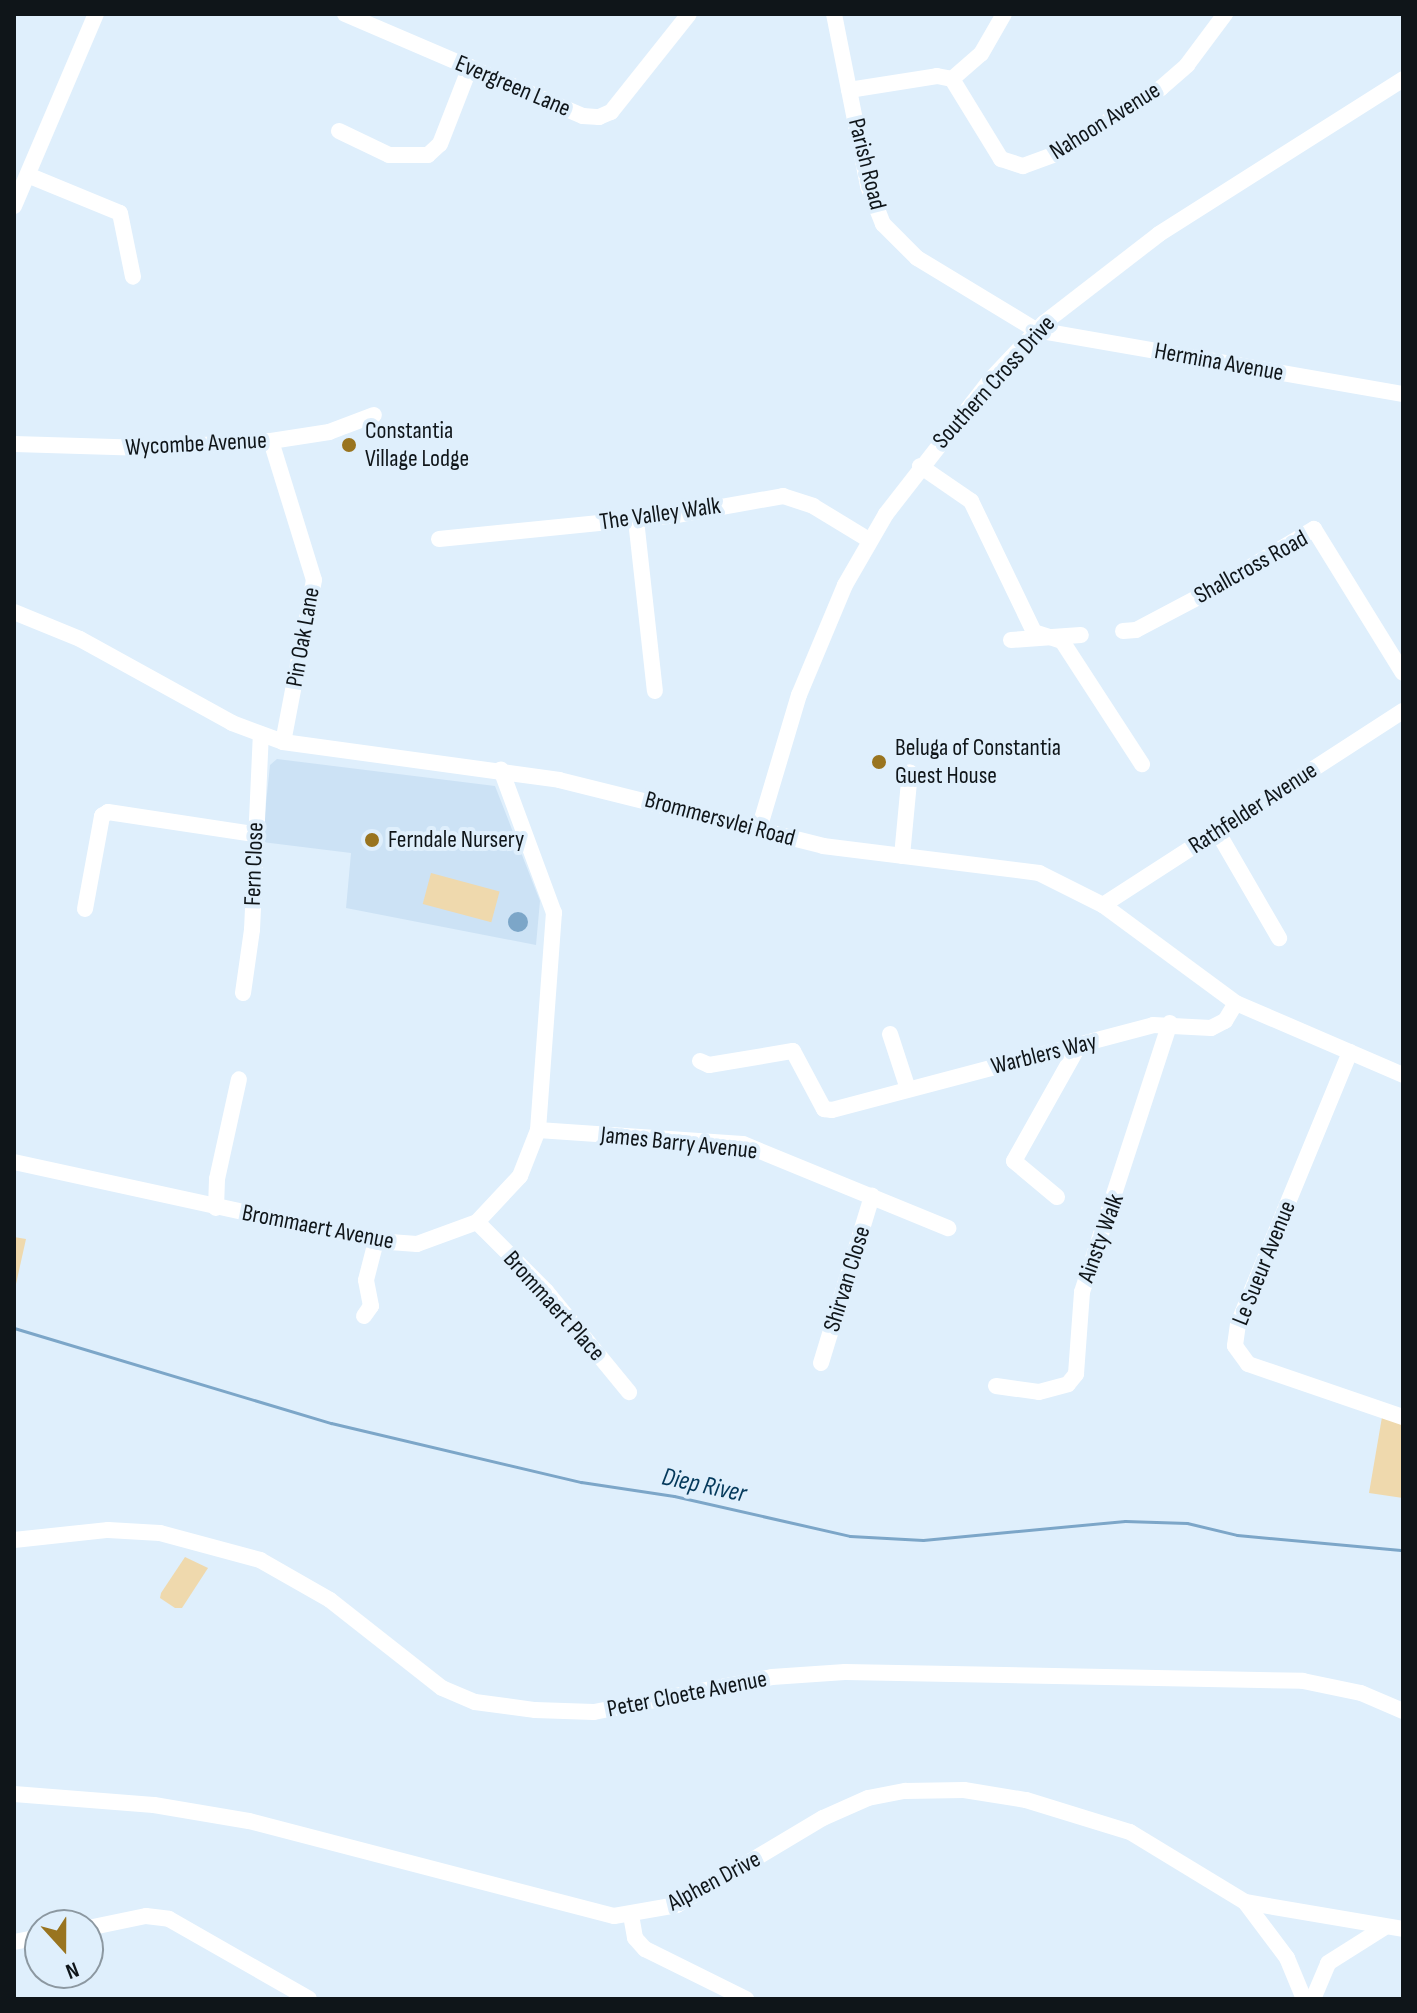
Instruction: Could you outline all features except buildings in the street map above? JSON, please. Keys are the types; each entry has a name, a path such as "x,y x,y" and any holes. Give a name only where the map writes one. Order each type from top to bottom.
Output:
{"street":[{"path":"14,206 30,176 96,14"},
{"name":"Evergreen Lane","path":"345,14 583,116 599,117 611,112 689,14"},
{"name":"Parish Road","path":"834,14 868,186 883,224 917,258 1036,330"},
{"path":"849,90 937,76 952,79 981,54 1004,14"},
{"name":"Nahoon Avenue","path":"952,79 1001,159 1023,166 1053,155 1161,88 1187,65 1225,14"},
{"path":"339,131 389,155 428,155 440,144 470,67"},
{"name":"Southern Cross Drive","path":"759,829 821,636 869,540 920,466 1036,330 1159,234 1403,79"},
{"path":"30,176 120,213 133,277"},
{"name":"Hermina Avenue","path":"1036,330 1403,394"},
{"name":"Wycombe Avenue","path":"14,444 147,448 271,441 329,432 374,415"},
{"name":"Pin Oak Lane","path":"271,441 314,580 283,742"},
{"path":"920,466 971,501 1034,632 1062,641 1142,764"},
{"name":"The Valley Walk","path":"439,539 636,520 783,496 813,506 869,540"},
{"path":"636,520 655,691"},
{"name":"Shallcross Road","path":"1123,631 1136,630 1212,590 1314,529 1403,673"},
{"name":"Brommersvlei Road","path":"14,612 80,639 261,735 283,742 501,770 823,846 1022,867 1103,905 1236,1003 1403,1075"},
{"path":"1011,640 1081,635"},
{"name":"Rathfelder Avenue","path":"1103,905 1400,718"},
{"name":"Fern Close","path":"243,993 252,930 254,834 261,735"},
{"name":"Brommaert Avenue","path":"14,1162 376,1241 417,1244 477,1222 520,1176 538,1130 554,913 501,770"},
{"path":"902,856 910,772"},
{"path":"85,909 102,816 108,812 254,834"},
{"path":"1217,831 1279,938"},
{"name":"Warblers Way","path":"700,1061 709,1065 793,1051 824,1109 842,1107 1170,1023 1211,1028 1225,1021 1236,1003"},
{"name":"Ainsty Walk","path":"996,1386 1039,1392 1068,1384 1076,1374 1082,1292 1170,1023"},
{"path":"890,1034 908,1089"},
{"path":"1057,1197 1014,1161 1079,1045"},
{"name":"Le Sueur Avenue","path":"1350,1052 1238,1324 1235,1346 1248,1364 1403,1417"},
{"path":"211,1206 239,1079"},
{"name":"James Barry Avenue","path":"538,1130 743,1144 948,1228"},
{"name":"Shirvan Close","path":"821,1363 872,1196"},
{"name":"Brommaert Place","path":"477,1222 546,1291 629,1392"},
{"path":"364,1316 371,1306 366,1280 376,1241"},
{"name":"Peter Cloete Avenue","path":"14,1540 121,1531 172,1536 247,1556 330,1600 442,1688 475,1702 535,1710 594,1712 772,1677 845,1672 1303,1681 1361,1693 1403,1711"},
{"name":"Alphen Drive","path":"14,1794 154,1805 249,1821 319,1835 587,1913 631,1915 677,1905 707,1891 846,1807 886,1794 937,1789 995,1793 1101,1821 1150,1842 1245,1902 1395,1928"},
{"path":"1245,1902 1287,1958 1304,1999"},
{"path":"631,1915 635,1938 645,1949 746,1999"},
{"path":"104,1925 146,1916 169,1919 309,1999"},
{"path":"1313,1999 1328,1963 1343,1948 1395,1928"}],"shaded area":[{"path":"277,759 495,786 540,901 536,945 346,908 351,853 262,842 270,765"},
{"path":"431,873 500,891 491,922 423,904"},
{"path":"14,1237 26,1239 14,1293"},
{"path":"1382,1417 1403,1423 1403,1498 1369,1493"},
{"path":"185,1557 208,1568 182,1608 175,1608 160,1598"}],"water":[{"path":"518,912 525,915 528,922 525,929 518,932 511,929 508,922 511,915"}],"waterway":[{"name":"Diep River","path":"14,1328 331,1423 581,1482 674,1496 850,1536 923,1540 1125,1521 1187,1523 1237,1535 1403,1550"}],"place":[{"name":"Constantia Village Lodge","path":"349,445"},
{"name":"Beluga of Constantia Guest House","path":"879,762"},
{"name":"Ferndale Nursery","path":"372,840"}]}
